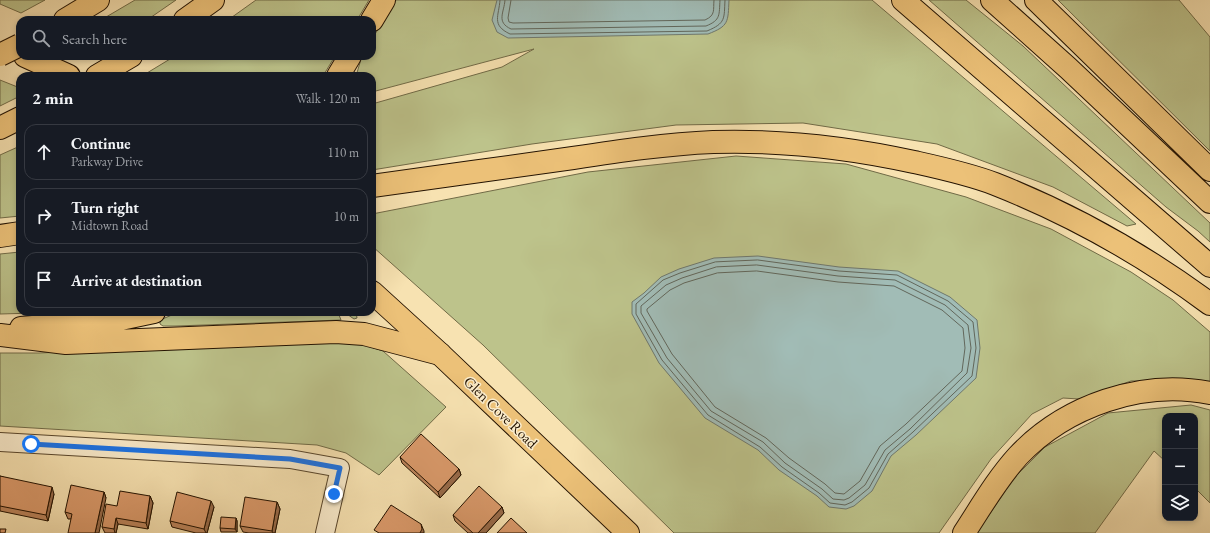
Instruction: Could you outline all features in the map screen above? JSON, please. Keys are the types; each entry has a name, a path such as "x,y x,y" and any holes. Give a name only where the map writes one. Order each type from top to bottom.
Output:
{"main road":[{"path":"191,16 213,0"},
{"path":"374,16 384,0"},
{"path":"903,0 1210,266"},
{"path":"992,0 1068,68 1210,202"},
{"path":"1036,0 1210,170"},
{"path":"0,45 16,52"},
{"path":"0,55 16,47"},
{"path":"34,60 60,72"},
{"path":"104,72 124,60"},
{"path":"340,72 348,60"},
{"path":"0,128 16,120"},
{"path":"376,186 641,148 698,143 783,143 854,150 957,172 993,184 1027,198 1122,246 1181,282 1210,304"},
{"path":"0,236 16,234"},
{"name":"Glen Cove Road","path":"376,296 440,354 628,533"},
{"path":"0,330 96,323 139,316"},
{"path":"0,335 66,342 352,332 440,354"},
{"path":"964,533 996,485 1019,456 1030,445 1059,424 1089,407 1117,397 1134,393 1169,390 1189,390 1210,393"}],"street":[{"path":"0,442 290,459 340,468 325,533"}],"green space":[{"path":"0,0 45,0 21,13 0,4"},
{"path":"135,0 176,0 153,16 108,16"},
{"path":"256,0 369,0 359,16 234,16"},
{"path":"396,0 872,0 1136,224 1127,226 1053,187 937,144 803,123 676,125 532,144 376,169 376,103 502,67 534,49 376,91 376,72 357,72 361,60 376,60 376,32"},
{"path":"929,0 966,0 1023,46 1210,223 1210,242 1166,207"},
{"path":"1058,0 1179,0 1210,37 1210,151"},
{"path":"168,60 333,60 325,72 149,72"},
{"path":"0,80 16,86 16,98 0,106"},
{"path":"16,148 16,216 0,218 0,155"},
{"path":"736,156 846,164 966,197 1051,229 1131,272 1173,300 1210,332 1210,385 1176,380 1131,381 1079,399 1063,398 1032,414 991,459 939,533 674,533 483,345 376,250 376,213 588,172"},
{"path":"16,252 16,314 0,314 0,254"},
{"path":"170,316 339,316 341,320 163,326 160,324 160,320"},
{"path":"350,316 357,316 357,318 354,319"},
{"path":"350,340 383,351 446,407 379,475 346,453 317,445 0,426 0,353 39,353"},
{"path":"1191,405 1210,410 1210,503 1198,491 1198,413 1162,413 1162,458 1154,451 1095,533 977,533 1013,479 1045,447 1108,413"}],"water":[{"path":"497,0 729,0 728,13 724,26 708,34 508,38 497,32 492,20"},
{"path":"758,256 839,267 898,271 950,297 977,320 980,348 976,378 916,435 891,456 872,491 854,506 846,509 829,507 817,496 779,470 758,450 705,418 659,363 632,314 632,302 661,277 679,269 714,258"}],"building":[{"path":"421,434 459,469 438,492 400,457"},
{"path":"0,476 52,487 46,515 0,506"},
{"path":"71,485 104,492 95,533 68,533 72,514 65,512"},
{"path":"479,486 502,507 478,533 473,533 453,515"},
{"path":"120,491 150,496 146,523 116,518 114,529 102,527 106,504 117,506"},
{"path":"177,492 211,501 204,529 170,521"},
{"path":"245,497 277,502 272,531 240,526"},
{"path":"391,505 421,524 422,529 420,533 379,533 374,530"},
{"path":"221,517 236,518 235,529 220,528"},
{"path":"511,518 527,533 497,533"},
{"path":"0,529 6,529 5,533 0,533"}],"route":[{"path":"31,444 290,459 340,468 334,494"}]}
